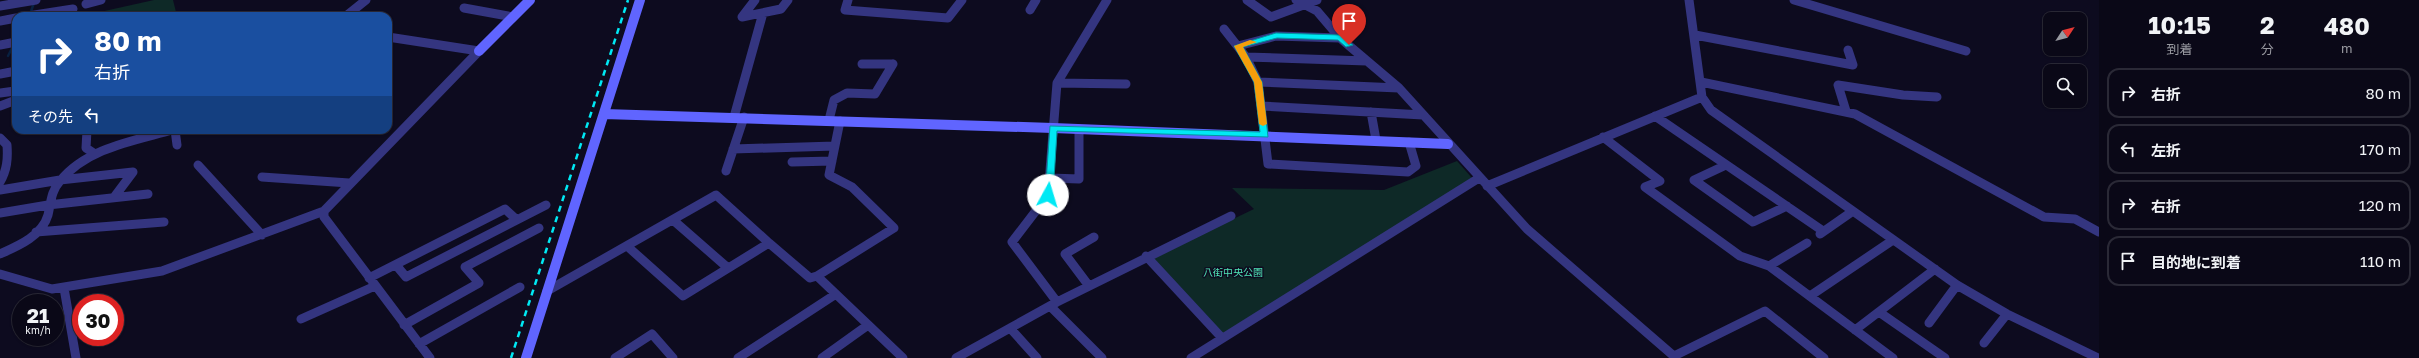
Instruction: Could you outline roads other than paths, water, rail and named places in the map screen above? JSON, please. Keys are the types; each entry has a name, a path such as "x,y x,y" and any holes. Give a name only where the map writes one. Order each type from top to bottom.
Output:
{"street":[{"path":"0,6 36,0"},
{"path":"70,12 73,9 74,0"},
{"path":"86,4 101,0"},
{"path":"351,12 366,0"},
{"path":"0,274 52,289 179,266 324,211 349,183 530,0"},
{"path":"526,358 640,0"},
{"path":"755,0 742,17 781,9 788,0"},
{"path":"848,0 845,10 948,18 962,0"},
{"path":"1030,10 1036,0"},
{"path":"1102,358 1053,304 1012,242 1048,195 1057,83 1107,0"},
{"path":"1247,0 1271,17 1307,6 1317,0"},
{"path":"1296,0 1323,16 1340,38 1399,88 1448,144 1527,229 1675,357 1765,311 1824,358"},
{"path":"1690,0 1702,97 1711,110 1957,285 2008,314 2098,358"},
{"path":"1794,0 1966,51"},
{"path":"464,8 512,17"},
{"path":"54,12 73,9"},
{"path":"726,171 733,149 763,13"},
{"path":"0,21 12,19"},
{"path":"1224,29 1246,57 1258,82 1268,164 1408,172 1416,166 1409,142"},
{"path":"1695,35 1853,65 1848,50"},
{"path":"1238,46 1276,36 1340,38"},
{"path":"392,39 479,51"},
{"path":"0,45 12,43"},
{"path":"1246,57 1367,61"},
{"path":"829,120 834,100 847,93 875,94 893,64 862,64"},
{"path":"0,74 12,72"},
{"path":"1258,82 1399,88"},
{"path":"1701,82 1855,114 2044,217 2075,219 2099,232"},
{"path":"1057,83 1126,84"},
{"path":"1846,111 1838,85 1903,95 1937,97"},
{"path":"0,93 12,92"},
{"path":"1487,186 1702,97"},
{"path":"0,106 12,102"},
{"path":"1261,106 1423,115"},
{"path":"1371,112 1376,140"},
{"path":"604,114 739,117 1265,135 1448,144"},
{"path":"1655,116 1787,206 1822,232 1853,211"},
{"path":"547,291 716,195 810,278 817,276 894,228 852,187 829,175 840,121"},
{"path":"1050,178 1079,179 1079,129"},
{"path":"87,134 86,148 95,154"},
{"path":"0,254 36,232 48,215 48,205 51,192 60,180 75,165 95,154 160,134"},
{"path":"174,134 177,145"},
{"path":"1603,137 1660,181 1645,187 1740,256 1769,266 1893,358"},
{"path":"0,138 7,145 8,156 6,172 0,182"},
{"path":"733,149 835,146"},
{"path":"792,162 832,161"},
{"path":"198,165 262,235"},
{"path":"1726,165 1694,180 1753,222 1787,206"},
{"path":"0,190 60,180 133,172 115,196"},
{"path":"262,177 349,183"},
{"path":"1191,358 1479,178"},
{"path":"0,214 48,205 115,196 148,194"},
{"path":"396,265 406,277 546,205"},
{"path":"369,278 505,209 517,220"},
{"path":"324,211 324,217 430,358"},
{"path":"962,357 1053,304 1146,256 1231,216"},
{"path":"672,220 728,268"},
{"path":"36,232 164,222"},
{"path":"404,325 479,283 465,267 539,228"},
{"path":"1089,286 1065,254 1094,237"},
{"path":"1810,296 1893,240"},
{"path":"627,246 683,296 769,243"},
{"path":"1769,266 1807,243"},
{"path":"1146,256 1222,338"},
{"path":"1856,330 1935,270"},
{"path":"817,276 903,358"},
{"path":"1929,323 1957,285"},
{"path":"301,319 376,286"},
{"path":"419,344 520,287"},
{"path":"64,288 76,358"},
{"path":"740,357 836,294"},
{"path":"1879,312 1945,358"},
{"path":"1984,343 2008,314"},
{"path":"822,358 868,325"},
{"path":"1010,328 1037,358"},
{"path":"615,358 652,334 673,358"}],"waterway":[{"path":"31,12 34,3"},
{"path":"8,56 12,48"}],"railway":[{"path":"511,358 628,0"}],"park label":[{"name":"八街中央公園","path":"1233,272"}]}
